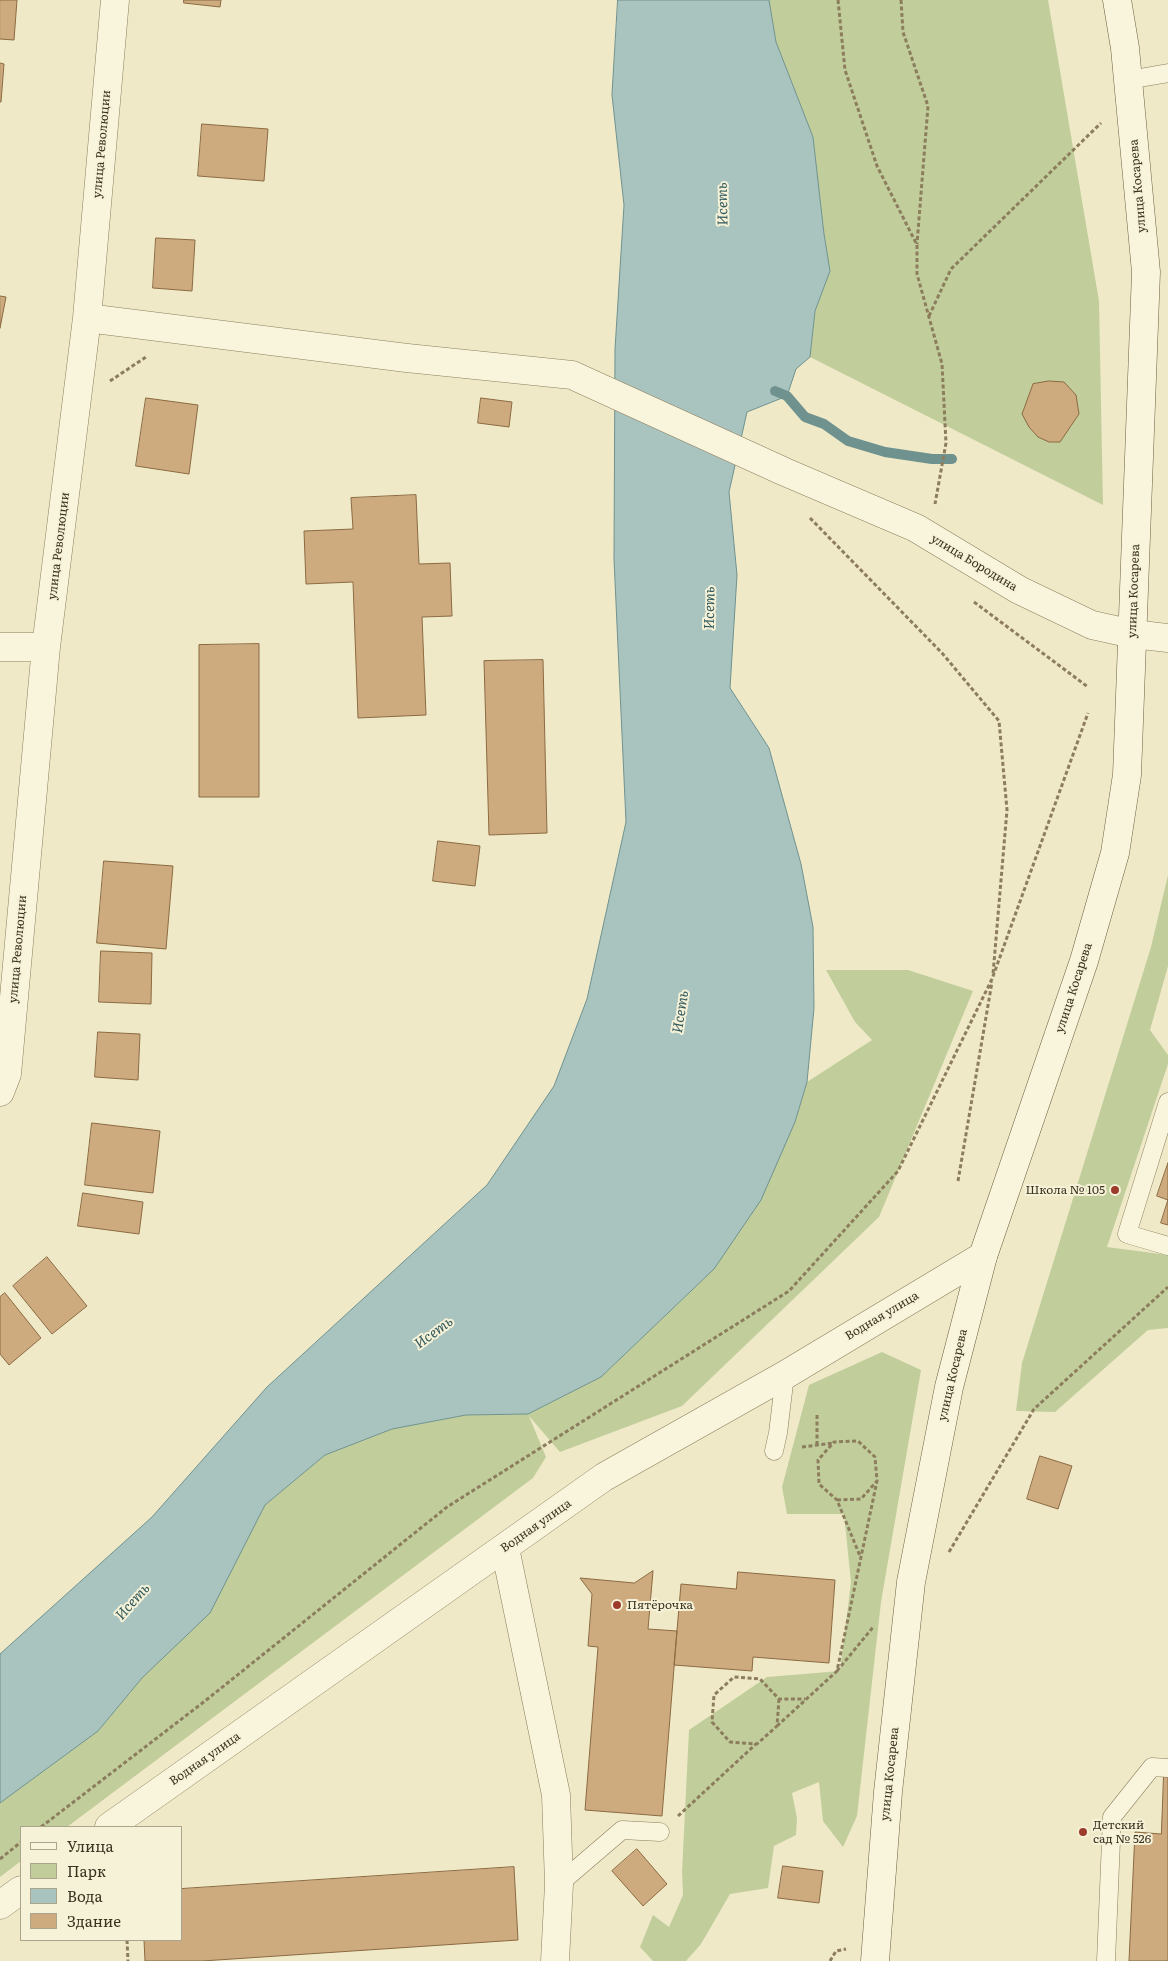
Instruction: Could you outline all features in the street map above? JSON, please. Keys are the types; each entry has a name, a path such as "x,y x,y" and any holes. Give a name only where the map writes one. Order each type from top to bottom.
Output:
{"street":[{"name":"улица Революции","path":"0,1092 7,1074 46,647 86,318 115,0"},
{"name":"улица Косарева","path":"875,1961 888,1792 911,1582 949,1387 983,1256 1084,961 1115,853 1127,775 1146,272 1125,48 1117,0"},
{"name":"улица Бородина","path":"86,318 406,358 572,375 785,472 916,528 1019,590 1092,625 1133,634 1168,638"},
{"path":"0,647 46,647"},
{"name":"Водная улица","path":"110,1826 604,1477 785,1375 983,1256"},
{"path":"505,1548 556,1795 559,1884 555,1961"},
{"path":"0,1905 20,1891"}],"lane":[{"path":"1128,80 1168,73"},
{"path":"1168,1102 1127,1234 1168,1246"},
{"path":"774,1450 785,1375"},
{"path":"1106,1961 1112,1817 1152,1767 1168,1768"},
{"path":"559,1884 622,1830 660,1832"}],"path":[{"path":"838,0 845,70 877,166 917,244"},
{"path":"900,0 903,32 928,106 917,244 917,274 942,364 946,443 942,466"},
{"path":"929,316 951,269 1106,118 1131,110"},
{"path":"813,516 804,512 942,653 999,721 1007,810 992,979 958,1182"},
{"path":"969,598 1088,687"},
{"path":"42,1826 204,1701 447,1507 789,1291 898,1171 992,979 1088,713"},
{"path":"911,1582 951,1550 1034,1409 1168,1287"},
{"path":"816,1445 817,1413"},
{"path":"837,1671 861,1557 877,1481 875,1457 858,1441 834,1442 818,1460 819,1484 837,1500 861,1557"},
{"path":"837,1500 861,1499 877,1481"},
{"path":"660,1832 837,1671 880,1619"},
{"path":"757,1744 730,1742 718,1729 712,1722 714,1695 734,1677 760,1679 779,1699 806,1699"},
{"path":"777,1726 779,1699"},
{"path":"0,1859 20,1843"},
{"path":"127,1941 128,1961"}],"green space":[{"path":"769,0 1048,0 1099,301 1103,505 810,357 815,311 830,271 813,137 776,42"},
{"path":"1168,875 1168,966 1150,1030 1168,1055 1168,1064 1107,1247 1168,1255 1168,1328 1148,1330 1055,1412 1016,1411 1022,1363 1151,947"},
{"path":"826,970 908,970 973,991 879,1217 682,1406 560,1452 529,1416 546,1457 533,1478 68,1826 20,1826 20,1862 0,1877 0,1803 98,1731 241,1551 265,1505 325,1455 392,1429 466,1415 528,1414 601,1377 714,1269 795,1122 807,1082 872,1040 855,1022"},
{"path":"882,1352 921,1370 881,1602 857,1816 843,1847 823,1821 819,1782 792,1793 797,1818 796,1835 774,1846 768,1888 730,1894 701,1944 686,1961 653,1961 640,1947 653,1915 669,1927 683,1895 682,1872 689,1730 767,1677 840,1671 851,1582 844,1514 787,1514 782,1487 809,1385"}],"water":[{"name":"Исеть","path":"618,0 769,0 776,42 813,137 830,271 815,311 810,357 796,369 787,396 747,412 729,492 737,575 730,688 769,748 801,864 813,927 814,1008 807,1082 795,1122 761,1200 714,1269 601,1377 528,1414 466,1415 392,1429 325,1455 265,1505 210,1613 142,1678 98,1731 0,1803 0,1654 152,1517 267,1387 487,1185 554,1086 587,999 626,822 614,559 615,349 624,205 612,95"}],"building":[{"path":"0,0 17,0 14,40 0,39"},
{"path":"184,0 221,0 220,7 184,3"},
{"path":"0,63 4,64 1,102 0,102"},
{"path":"202,124 268,129 264,181 198,176"},
{"path":"156,238 195,240 192,291 153,288"},
{"path":"0,296 6,297 0,328"},
{"path":"1049,381 1064,382 1076,395 1079,414 1060,442 1049,442 1038,437 1029,427 1022,414 1033,384"},
{"path":"146,398 198,405 189,474 136,466"},
{"path":"481,398 512,402 509,427 478,423"},
{"path":"416,495 419,564 450,563 452,616 422,617 426,715 358,718 353,582 306,584 304,531 353,529 351,498"},
{"path":"259,644 259,797 199,797 199,645"},
{"path":"543,660 547,833 489,835 484,661"},
{"path":"438,841 480,846 475,886 433,881"},
{"path":"104,861 173,866 166,949 97,943"},
{"path":"101,951 152,953 151,1004 99,1002"},
{"path":"98,1032 140,1034 138,1080 95,1077"},
{"path":"92,1123 160,1131 153,1193 85,1185"},
{"path":"1168,1163 1168,1200 1157,1196"},
{"path":"83,1193 143,1202 139,1234 78,1226"},
{"path":"1168,1200 1168,1225 1161,1223"},
{"path":"47,1257 87,1306 52,1334 13,1286"},
{"path":"5,1293 41,1338 9,1365 0,1354 0,1297"},
{"path":"1040,1456 1072,1466 1058,1509 1027,1499"},
{"path":"653,1571 648,1629 677,1631 662,1816 585,1810 598,1647 588,1646 592,1594 580,1578 634,1583"},
{"path":"738,1572 835,1580 829,1663 753,1657 752,1671 674,1665 681,1584 736,1589"},
{"path":"1164,1774 1168,1774 1168,1961 1129,1961 1135,1832 1161,1834"},
{"path":"637,1849 667,1884 643,1906 612,1871"},
{"path":"783,1866 823,1871 819,1903 778,1898"},
{"path":"514,1867 518,1940 202,1961 145,1961 144,1941 182,1941 182,1889"}],"waterway":[{"path":"775,391 787,396 805,417 824,424 848,441 885,452 932,459 952,459"}],"place":[{"name":"Школа № 105","path":"1115,1190"},
{"name":"Пятёрочка","path":"617,1605"},
{"name":"Детcкий сад № 526","path":"1083,1832"}]}
